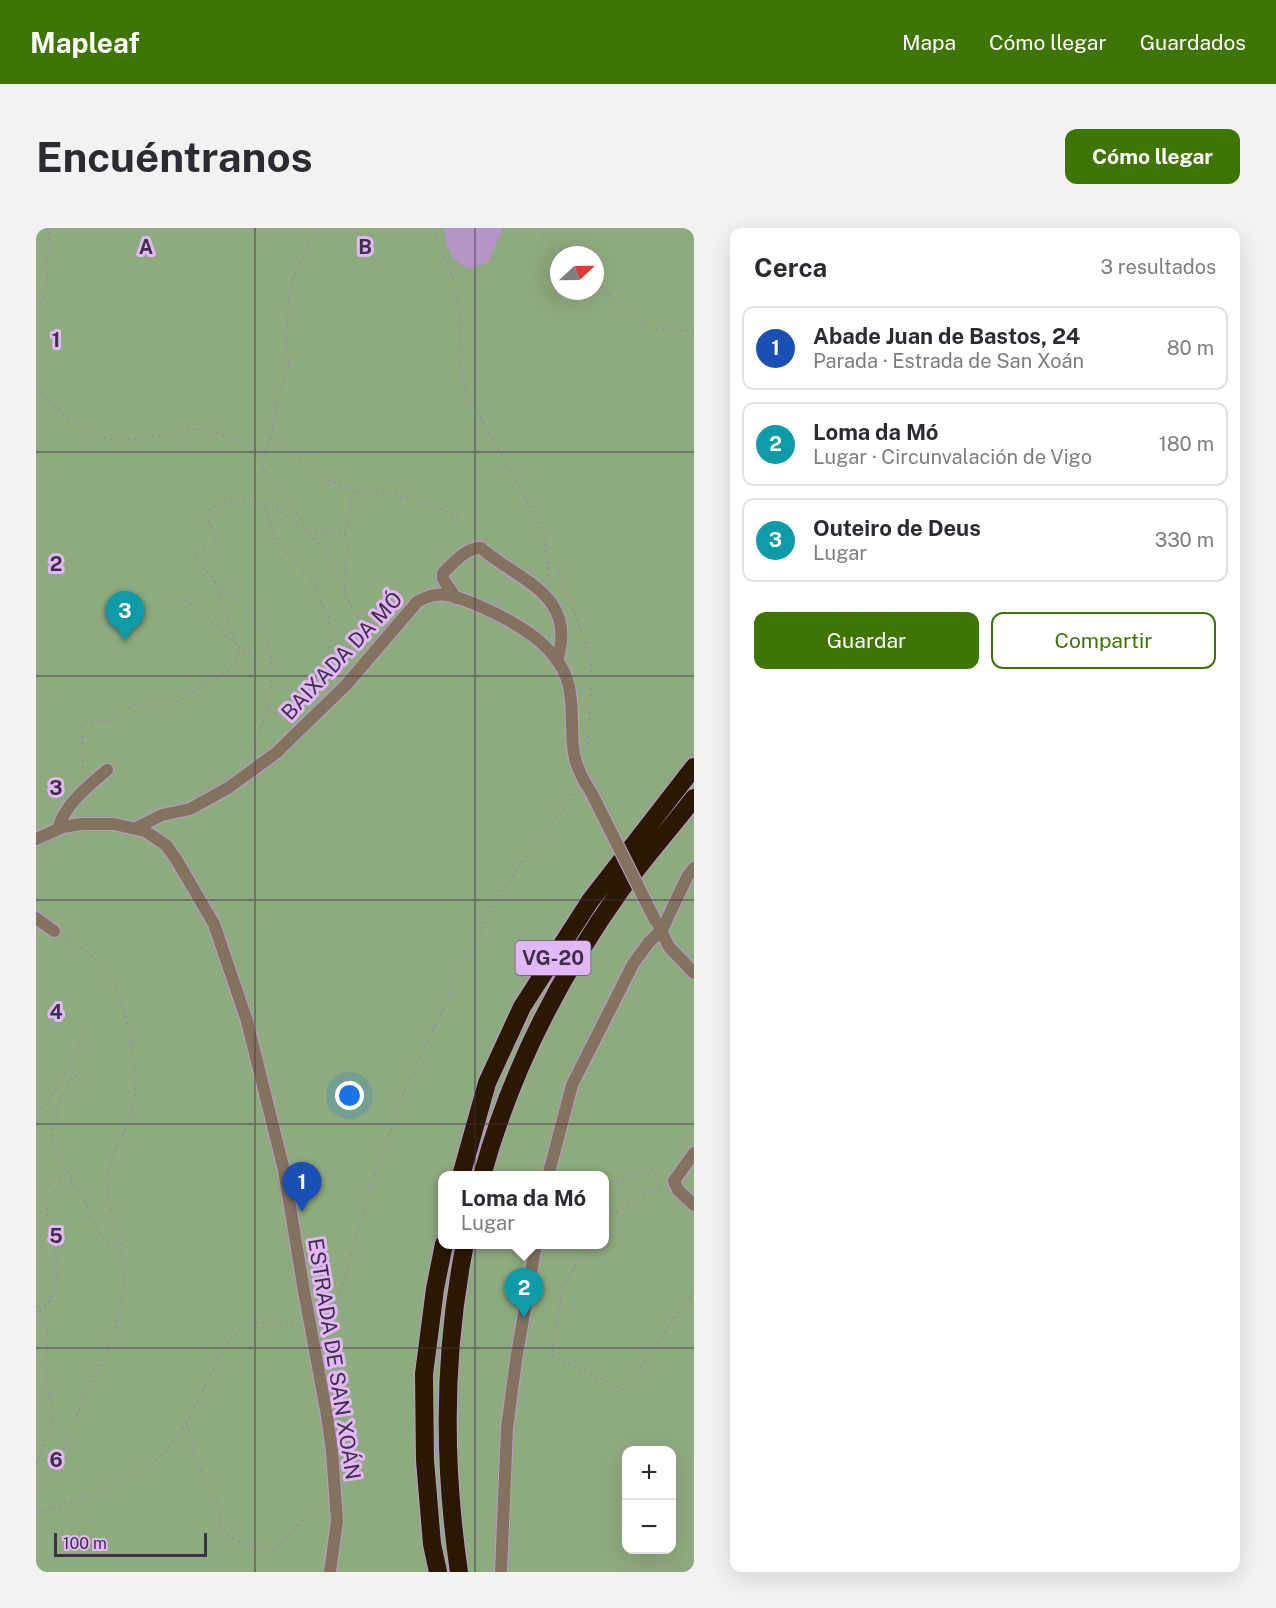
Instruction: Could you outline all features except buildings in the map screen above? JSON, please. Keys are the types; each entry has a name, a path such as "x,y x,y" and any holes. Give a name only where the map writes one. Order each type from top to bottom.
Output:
{"highway":[{"name":"VG-20","path":"462,1171 487,1083 522,1007 590,901 694,767"},
{"name":"VG-20","path":"484,1171 501,1115 519,1070 555,995 622,888 694,798"},
{"path":"438,1572 432,1544 425,1460 424,1374 435,1289 443,1249"},
{"path":"459,1572 448,1467 447,1392 454,1309 464,1249"}],"street":[{"path":"456,597 442,579 443,573 464,554 478,547 542,590 552,602 559,622 562,644 557,661"},
{"name":"BAIXADA DA MÓ","path":"136,828 162,815 190,808 251,773 325,707 417,602 435,594 456,597 514,622 531,634 557,661 567,678 570,692 572,751 577,769 669,948 694,973"},
{"path":"58,829 66,810 83,790 107,770"},
{"name":"ESTRADA DE SAN XOÁN","path":"36,838 58,829 81,824 114,824 145,831 166,846 214,924 247,1022 284,1170 327,1416 337,1521 330,1572"},
{"path":"549,1171 572,1084 633,964 694,868"},
{"path":"36,918 54,931"},
{"path":"694,1153 674,1181 678,1190 694,1205"},
{"path":"501,1572 507,1428 535,1249"}],"path":[{"path":"36,308 44,298 48,280 45,259 49,250 48,228"},
{"path":"315,228 292,279 286,342 289,365 278,396 270,438 262,461 266,476 282,489 309,532 332,562 356,619 366,633 380,646"},
{"path":"434,228 455,285 459,305 463,381 467,393 538,518 546,542 552,602"},
{"path":"538,228 557,246"},
{"path":"604,291 639,323 667,329 694,330"},
{"path":"36,390 63,414 102,437 118,440 132,439 194,429 216,434 265,453"},
{"path":"270,438 327,479 355,492 407,496 432,504 458,518"},
{"path":"345,594 347,581 345,557 349,551 348,538 345,534 350,503 355,492"},
{"path":"251,773 250,761 272,680 273,662 260,627 240,603 213,579 194,554 197,549 214,544 217,539 207,519 207,513 217,505 244,499 264,503 283,513 309,532 345,534"},
{"path":"264,503 273,535 280,546 312,580 329,618 331,633 322,687 325,707"},
{"path":"547,561 557,567 590,654 592,677 588,742 585,752"},
{"path":"83,790 82,727 85,721 111,721 132,706 169,704 179,700 229,670 238,657 237,645 213,579"},
{"path":"172,598 188,602 237,645 272,680"},
{"path":"317,1362 332,1326 363,1210 399,1103 448,998 500,894 537,842 587,788"},
{"path":"36,1495 58,1462 72,1431 86,1391 109,1347 121,1306 124,1279 122,1249 109,1200 107,1183 110,1167 132,1110 135,1091 135,1071 124,1014 116,988 107,973 76,943 54,931"},
{"path":"36,1113 54,1092 75,1056 85,1028"},
{"path":"86,1070 75,1075 64,1090 57,1109 52,1139 64,1161 65,1170 70,1174 82,1195 96,1228 104,1239 122,1249"},
{"path":"609,1183 652,1169 662,1187 609,1216"},
{"path":"41,1312 51,1299 58,1270 48,1222 47,1190 50,1184 60,1179 67,1179 75,1185"},
{"path":"586,1249 562,1288 552,1356 625,1390 688,1299 694,1286"},
{"path":"36,1306 45,1320 48,1341 46,1374 54,1405 45,1444 36,1464"},
{"path":"36,1312 41,1312"},
{"path":"36,1513 94,1495 152,1464 168,1449 186,1423 227,1343 239,1330 257,1323 279,1322 311,1328"},
{"path":"186,1423 191,1435 195,1458 217,1498 220,1525 223,1531 230,1536 269,1552 276,1550 305,1518 336,1501"}],"green space":[{"path":"36,228 694,228 694,1572 36,1572"}],"shaded area":[{"path":"444,228 503,228 488,262 474,268 467,267 456,260 448,248"}],"place":[{"name":"Outeiro de Deus","path":"125,641"},
{"name":"Abade Juan de Bastos, 24","path":"302,1212"},
{"name":"Loma da Mó","path":"524,1318"}]}
